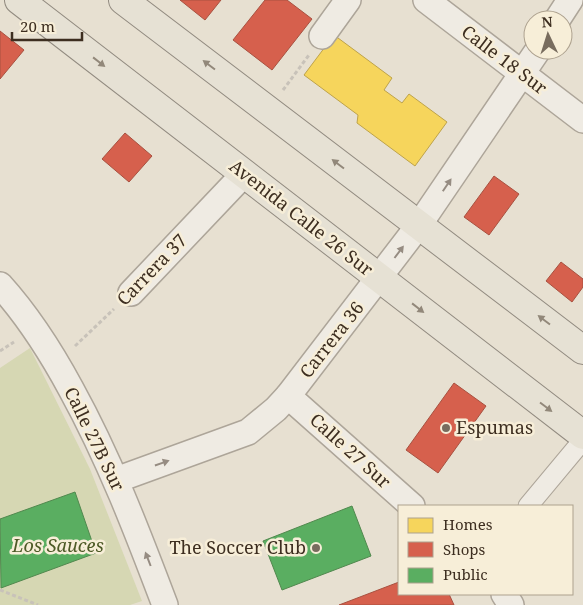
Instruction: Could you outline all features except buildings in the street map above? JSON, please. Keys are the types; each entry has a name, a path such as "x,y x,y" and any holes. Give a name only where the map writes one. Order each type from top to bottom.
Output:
{"main road":[{"name":"Avenida Calle 26 Sur","path":"19,0 583,435"},
{"path":"123,0 583,350"}],"street":[{"path":"322,36 348,0"},
{"name":"Calle 18 Sur","path":"426,0 583,120"},
{"name":"Carrera 36","path":"116,480 248,432 276,410 419,226 531,60"},
{"name":"Carrera 37","path":"130,293 244,174"},
{"name":"Calle 27B Sur","path":"0,285 27,318 56,363 81,408 116,480 165,605"},
{"name":"Calle 27 Sur","path":"288,396 411,505"},
{"path":"529,505 583,440"}],"path":[{"path":"269,111 322,36"},
{"name":"Carrera 37","path":"56,363 130,293"},
{"path":"0,351 16,340"},
{"path":"0,590 38,605"}],"green space":[{"name":"Los Sauces","path":"30,348 90,469 142,601 130,605 0,605 0,368"}],"place":[{"name":"Espumas","path":"446,428"},
{"name":"The Soccer Club","path":"316,548"}]}
